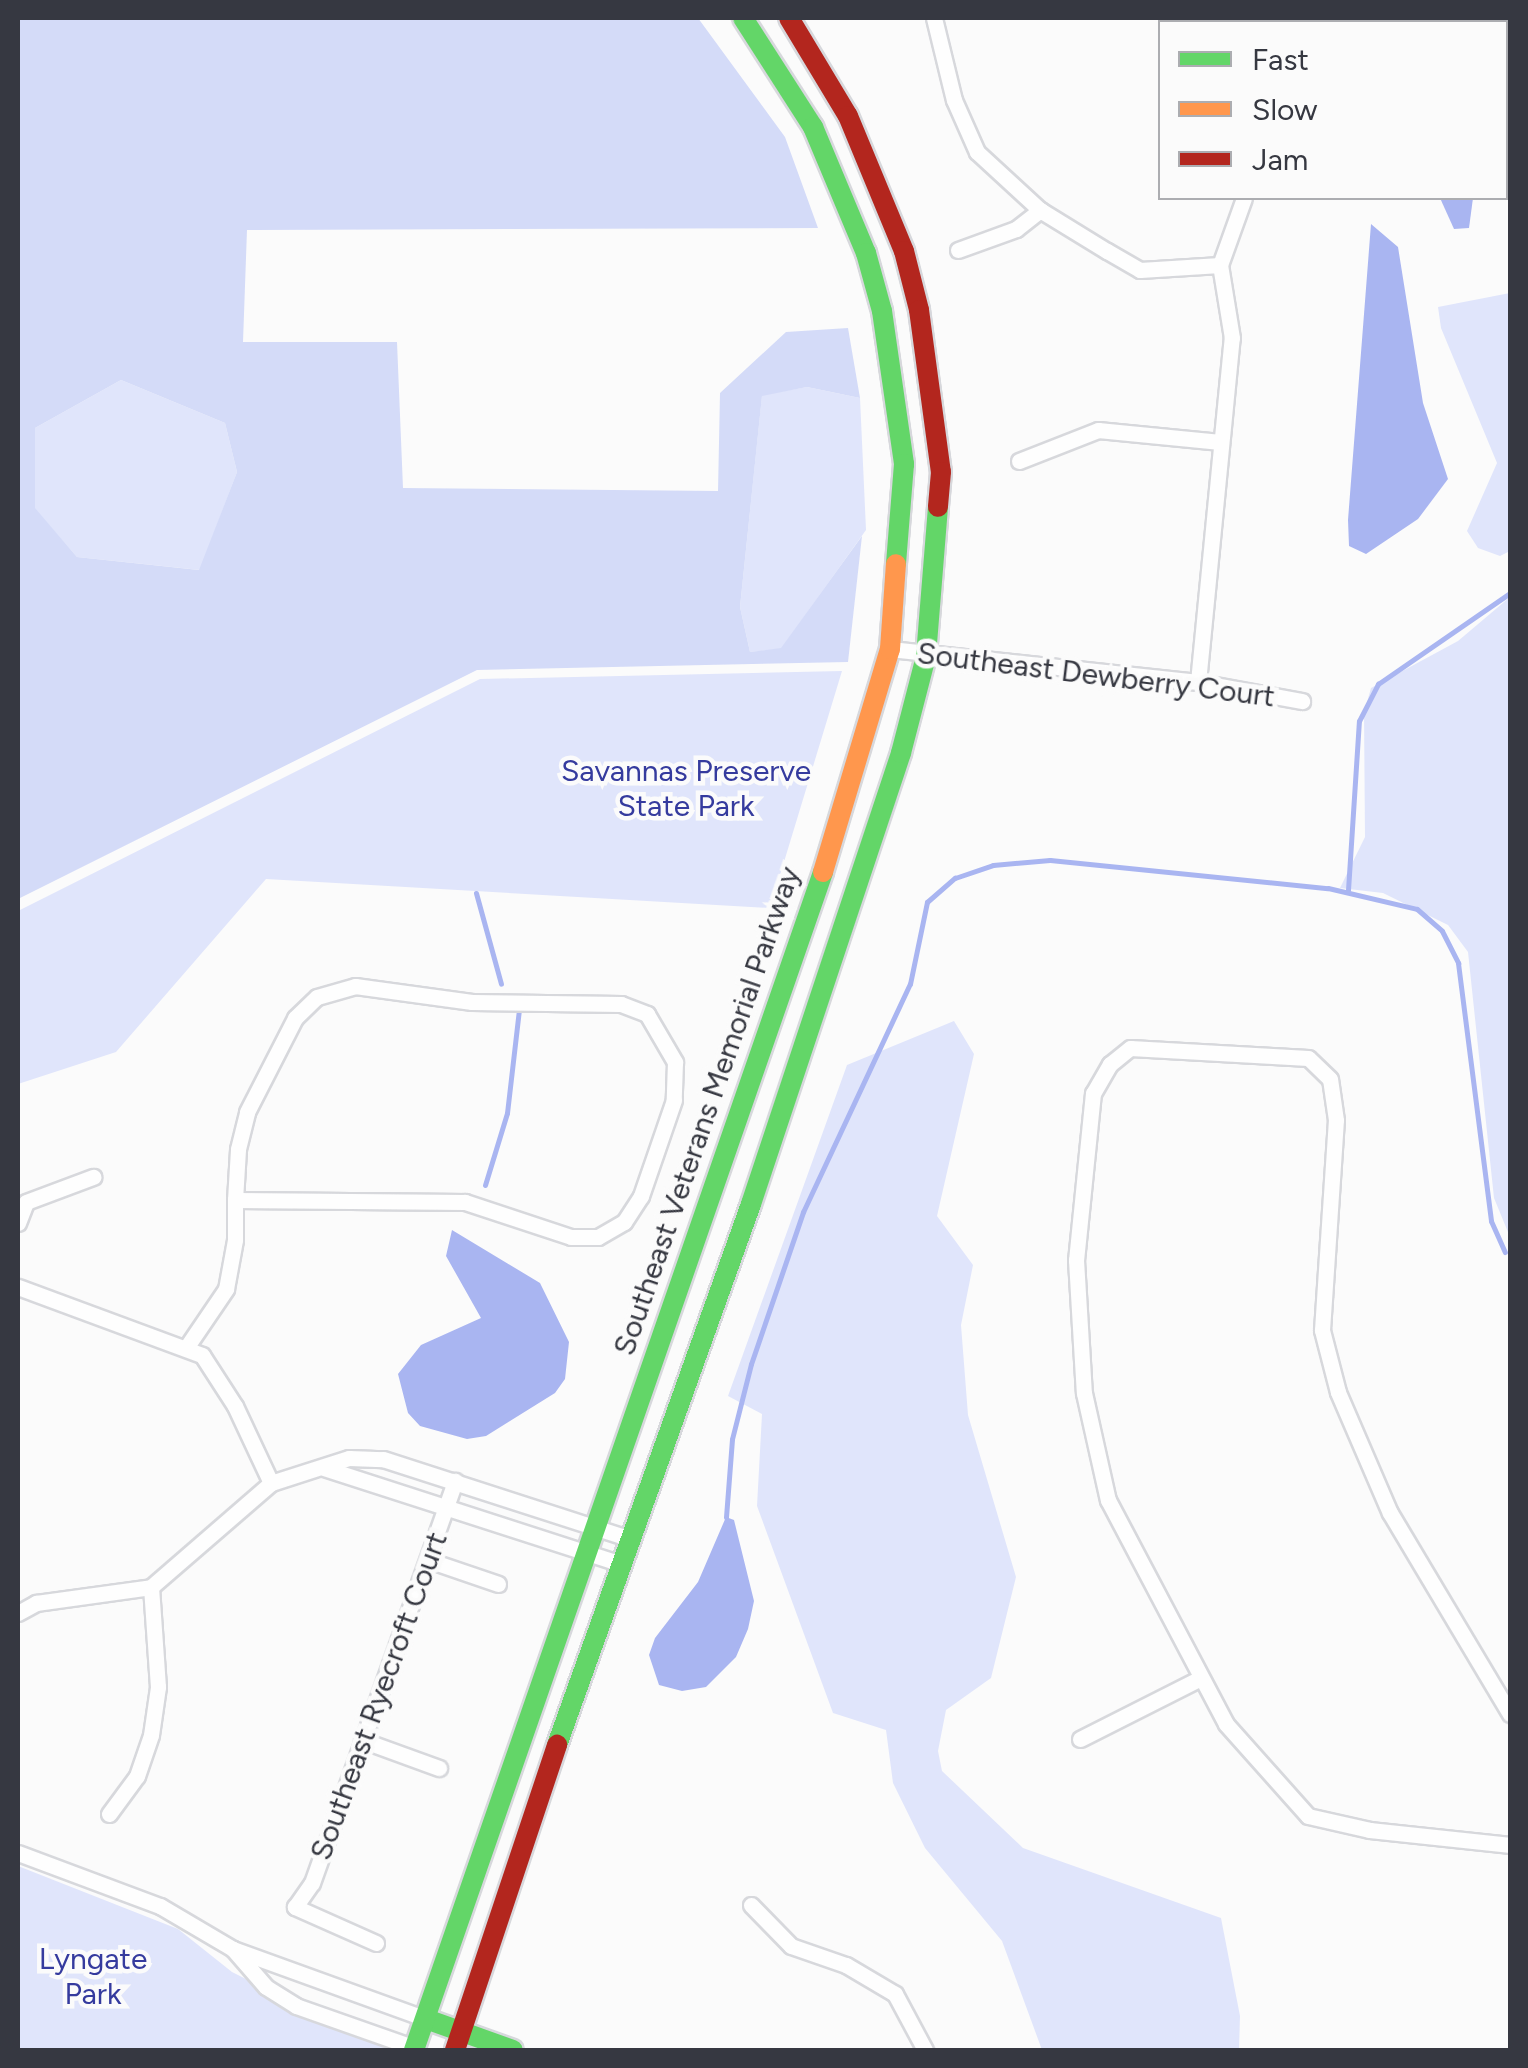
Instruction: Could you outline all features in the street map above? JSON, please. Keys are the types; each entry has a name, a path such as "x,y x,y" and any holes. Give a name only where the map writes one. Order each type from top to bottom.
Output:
{"main road":[{"name":"Southeast Veterans Memorial Parkway","path":"417,2050 584,1552 830,852 890,649 904,464 882,311 866,253 813,127 743,18"},
{"path":"458,2041 618,1563 751,1204 901,753 926,656 941,472 919,310 861,145 789,18"},
{"path":"426,2019 458,2041 513,2050"}],"street":[{"path":"934,18 954,100 978,152 1040,210 1140,270 1220,265"},
{"path":"1198,682 1212,589 1220,442 1232,338 1220,265 1243,200"},
{"path":"958,250 1016,229 1040,210"},
{"path":"1018,461 1098,430 1220,442"},
{"name":"Southeast Dewberry Court","path":"890,649 926,656 1198,682 1302,702"},
{"path":"188,1345 226,1289 235,1200 247,1112 295,1018 317,997 355,986 472,1002 622,1004 647,1014 675,1062 674,1100 641,1196 624,1222 598,1237 571,1238 465,1202 235,1200"},
{"path":"1510,1714 1390,1512 1338,1392 1322,1330 1336,1120 1330,1079 1308,1058 1130,1048 1110,1064 1092,1093 1076,1260 1084,1394 1108,1500 1199,1679 1264,1773 1308,1816 1370,1830 1510,1846"},
{"path":"18,1223 26,1202 93,1177"},
{"path":"18,1287 188,1345 218,1376 271,1483"},
{"path":"18,1613 36,1603 151,1588 271,1483 349,1458 383,1458 627,1538"},
{"path":"324,1468 618,1563"},
{"name":"Southeast Ryecroft Court","path":"376,1943 295,1907 312,1883 455,1481"},
{"path":"428,1560 498,1584"},
{"path":"108,1814 137,1776 151,1735 158,1687 151,1588"},
{"path":"1080,1739 1199,1679"},
{"path":"362,1740 439,1768"},
{"path":"18,1852 160,1906 233,1949 426,2019"},
{"path":"752,1905 791,1946 846,1964 895,1994 925,2050"},
{"path":"233,1949 266,1988 296,2006 417,2050"}],"green space":[{"path":"1510,293 1510,551 1500,556 1478,548 1467,531 1497,463 1441,328 1438,307"},
{"path":"121,380 225,423 237,472 200,570 77,557 34,508 35,428"},
{"path":"807,387 860,398 866,530 781,649 750,652 740,607 762,395"},
{"path":"1510,597 1510,1237 1494,1198 1468,952 1448,925 1383,893 1340,888 1365,837 1364,713 1371,688 1458,641"},
{"name":"Savannas Preserve State Park","path":"842,671 770,908 266,879 116,1052 18,1084 18,911 480,679"},
{"path":"954,1021 974,1054 937,1216 973,1265 961,1325 968,1415 1016,1577 991,1678 946,1710 938,1751 942,1771 1023,1848 1221,1918 1240,2016 1239,2050 1042,2050 1002,1941 925,1848 893,1783 886,1730 833,1713 757,1506 762,1414 728,1396 847,1065"},
{"name":"Lyngate Park","path":"18,1866 178,1929 232,1972 389,2050 18,2050"}],"shaded area":[{"path":"18,18 698,18 785,137 818,228 247,230 243,342 397,342 403,488 718,491 720,393 786,332 848,328 860,398 807,387 762,396 740,607 750,652 781,648 862,536 848,662 477,670 18,899","holes":["121,380 225,423 237,472 199,570 77,557 35,508 35,428"]}],"water":[{"path":"1441,200 1473,200 1469,228 1454,229"},
{"path":"1371,224 1398,247 1423,403 1448,479 1418,519 1366,554 1349,546 1348,520"},
{"path":"452,1230 540,1283 569,1342 565,1379 555,1393 486,1436 467,1439 420,1426 408,1413 398,1374 421,1345 481,1318 446,1256"},
{"path":"726,1517 734,1520 754,1601 748,1629 736,1657 706,1687 682,1691 659,1685 649,1655 655,1638 698,1582"}],"waterway":[{"path":"1348,890 1359,721 1378,684 1510,593"},
{"path":"726,1517 732,1439 751,1364 803,1212 910,984 927,902 955,878 993,865 1050,860 1328,888 1417,909 1442,931 1458,963 1491,1221 1505,1252"},
{"path":"476,893 501,984"},
{"path":"485,1185 507,1113 519,1010"}],"traffic: fast":[{"path":"743,18 813,127 866,253 882,311 904,464 896,564"},
{"path":"557,1745 751,1204 901,753 926,656 938,507"},
{"path":"414,2050 823,872"},
{"path":"426,2019 513,2050"}],"traffic: slow":[{"path":"823,872 890,649 896,564"}],"traffic: jam":[{"path":"789,18 848,116 904,251 919,310 941,472 938,507"},
{"path":"455,2050 557,1745"}]}
